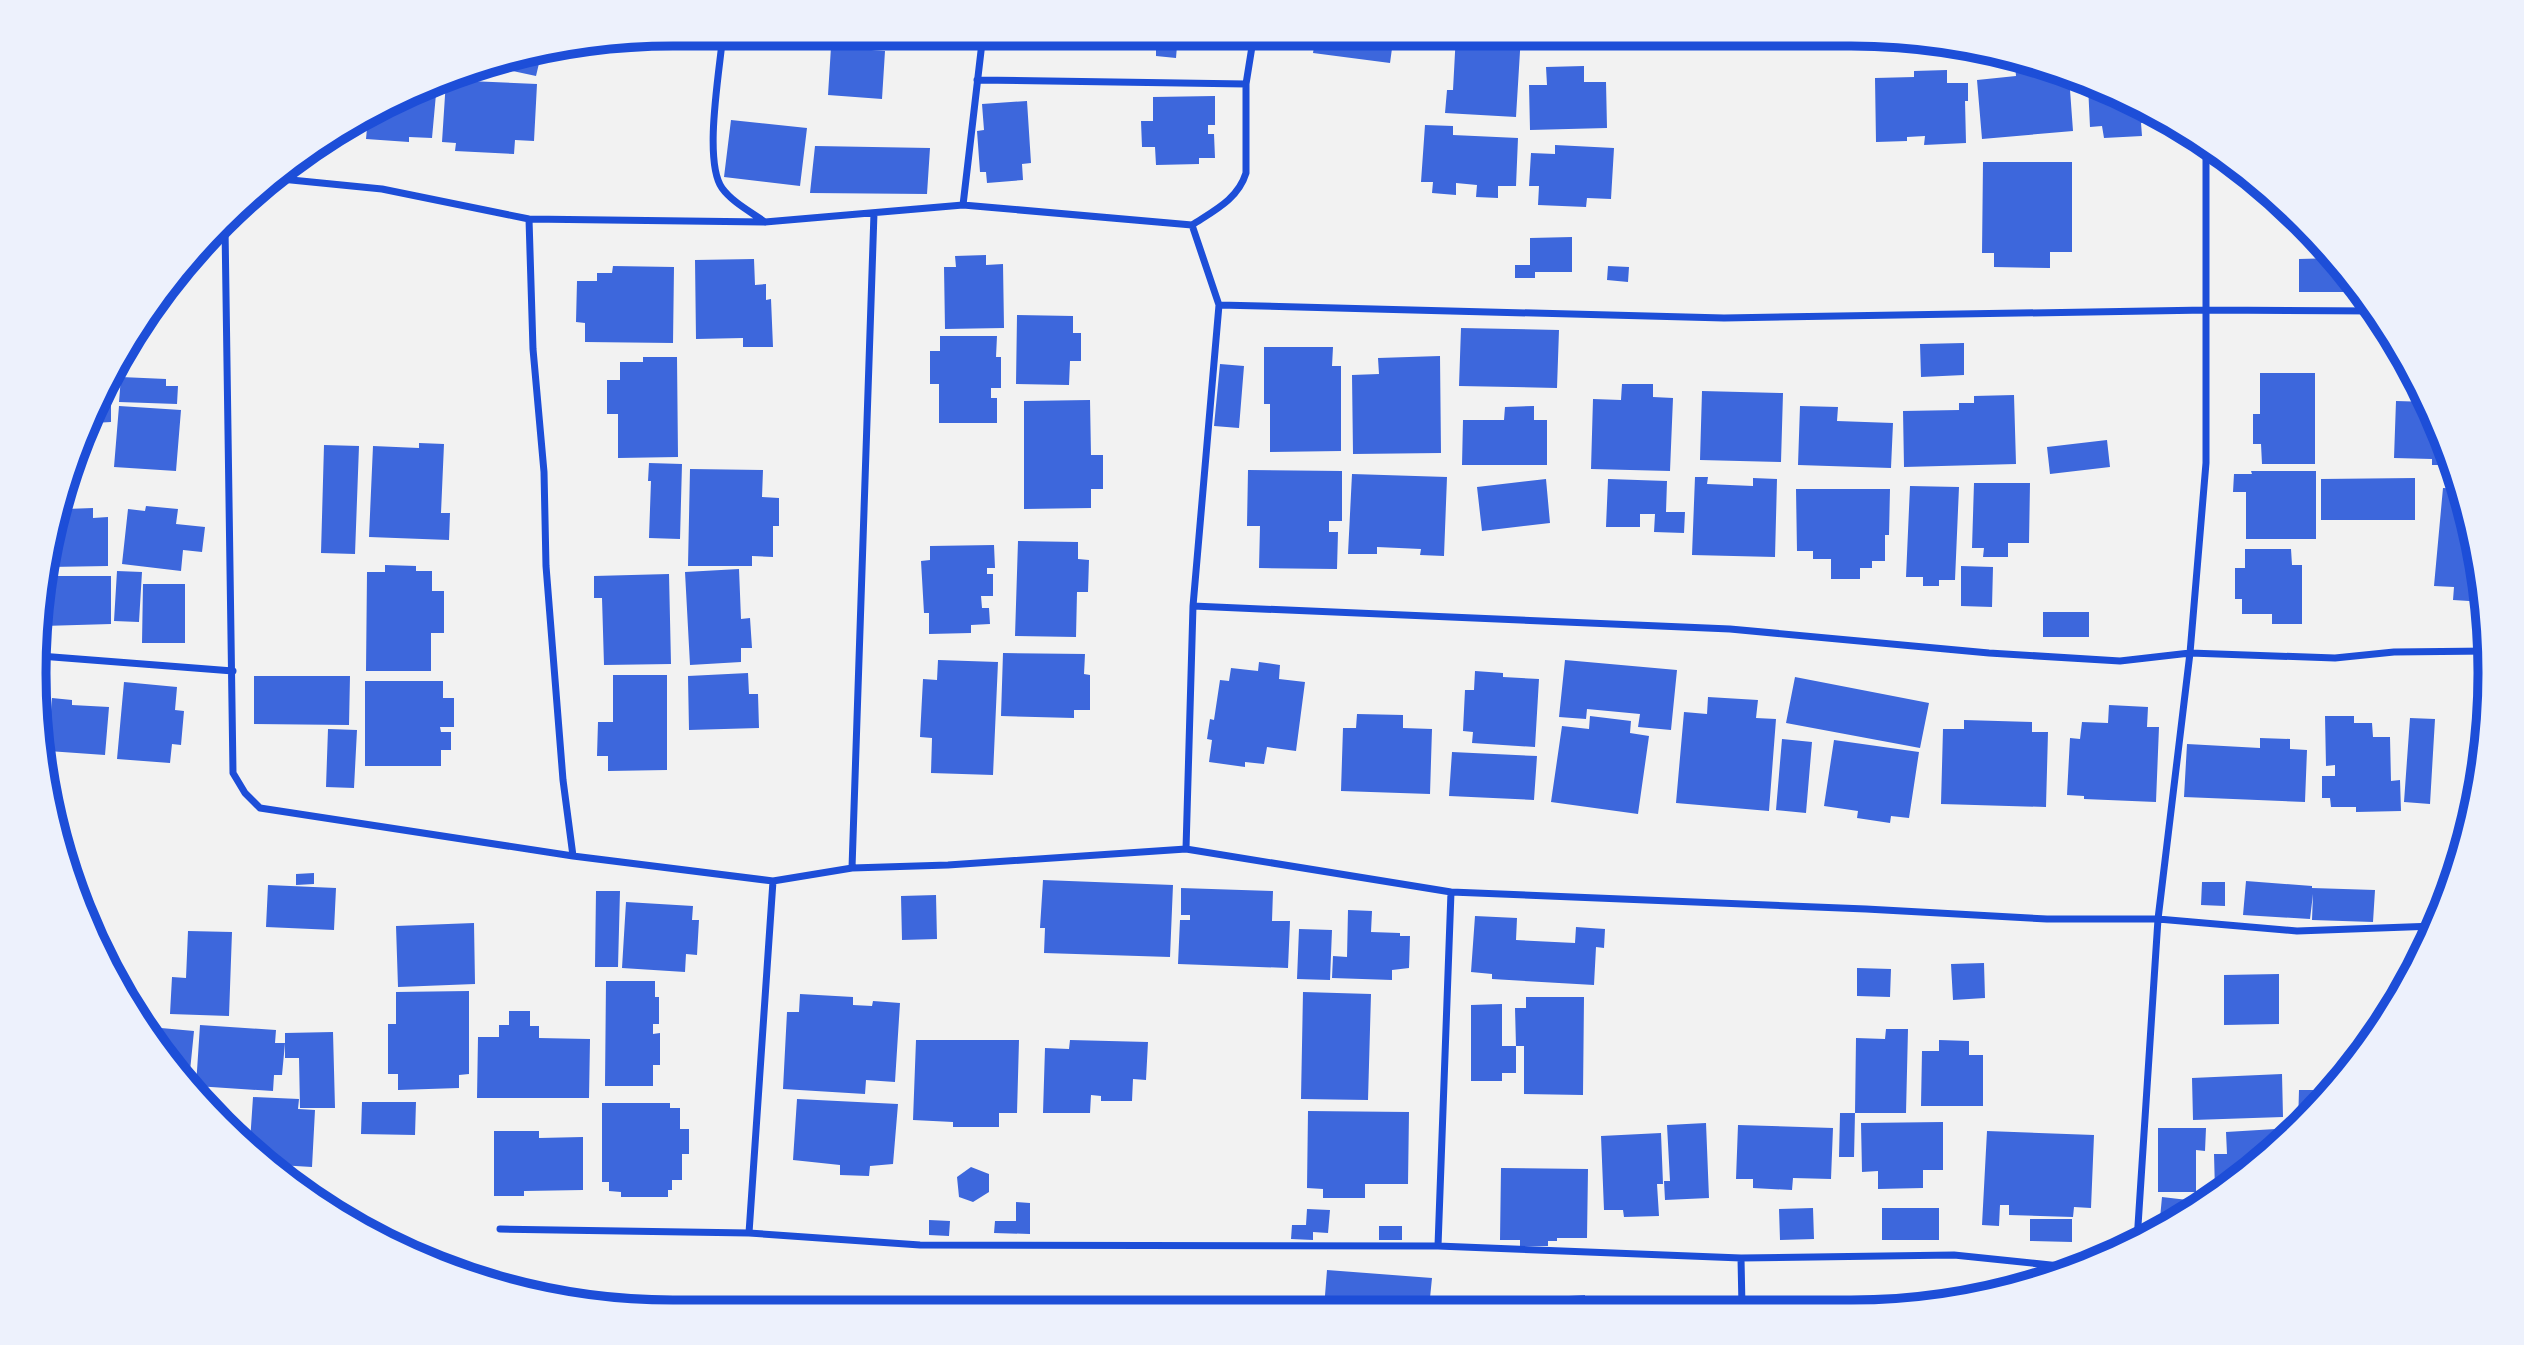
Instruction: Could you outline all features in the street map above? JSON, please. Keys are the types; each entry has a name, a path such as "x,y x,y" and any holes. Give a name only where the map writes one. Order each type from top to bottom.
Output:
{"street":[{"path":"722,46 712,147 715,174 722,189 732,199 765,222"},
{"path":"963,205 981,46"},
{"path":"286,179 382,189 529,219 765,222 963,205 1192,225 1232,198 1242,186 1246,173 1247,84 1252,46"},
{"path":"977,80 1247,84"},
{"path":"2138,1230 2158,919 2190,653 2206,463 2206,155"},
{"path":"852,868 874,213"},
{"path":"529,219 533,349 544,472 546,566 563,780 573,856"},
{"path":"1186,849 1193,606 1219,305 1192,225"},
{"path":"225,233 233,773 245,793 260,808 573,856 773,881 852,868 948,865 1186,849 1451,892 2047,919 2158,919 2297,931 2425,926"},
{"path":"1219,305 1724,318 2207,310 2363,311"},
{"path":"1193,606 1730,629 1989,653 2120,661 2190,653 2335,659 2394,652 2478,652"},
{"path":"46,656 233,671"},
{"path":"749,1233 773,881"},
{"path":"1438,1246 1451,892"},
{"path":"500,1229 749,1233 920,1245 1438,1246 1741,1258 1954,1255 2054,1265"},
{"path":"1741,1258 1742,1300"}],"building":[{"path":"1177,46 1176,58 1156,56 1156,50 1136,48"},
{"path":"1314,46 1392,46 1390,63 1313,53"},
{"path":"1455,46 1520,46 1516,117 1445,113 1447,90 1453,90"},
{"path":"1727,46 1757,46 1757,49 1727,50"},
{"path":"831,47 885,51 882,99 828,95"},
{"path":"540,60 536,76 503,69"},
{"path":"1584,66 1584,82 1606,82 1607,128 1530,130 1529,85 1547,85 1546,67"},
{"path":"2015,67 2070,85 2073,131 1982,139 1977,80 2016,76"},
{"path":"1947,70 1947,83 1968,83 1968,101 1965,101 1966,143 1924,145 1925,136 1907,137 1907,141 1876,142 1875,78 1914,77 1914,71"},
{"path":"466,81 537,84 534,141 515,140 514,154 455,151 456,143 442,142 445,88"},
{"path":"436,92 432,138 409,137 409,142 366,139 367,128 363,128"},
{"path":"2088,92 2151,122 2141,123 2142,136 2104,138 2102,126 2090,127"},
{"path":"1215,96 1215,125 1208,125 1208,134 1214,134 1215,158 1199,158 1199,164 1156,165 1155,147 1142,147 1141,121 1153,121 1153,97"},
{"path":"1027,101 1031,163 1022,164 1023,180 987,183 986,172 980,172 977,131 984,130 982,104"},
{"path":"731,120 807,128 800,186 724,177"},
{"path":"1425,125 1453,126 1453,135 1518,138 1516,186 1498,186 1498,198 1476,197 1477,185 1456,183 1456,195 1432,193 1433,182 1421,182"},
{"path":"1555,145 1614,148 1611,199 1587,198 1586,207 1538,205 1539,186 1529,186 1531,153 1555,154"},
{"path":"815,146 930,148 927,194 810,193"},
{"path":"1983,162 2072,162 2072,252 2050,252 2050,268 1994,267 1994,253 1982,253"},
{"path":"1572,237 1572,272 1535,272 1535,278 1515,278 1515,265 1530,265 1530,238"},
{"path":"986,255 986,265 1003,264 1004,328 945,329 944,267 956,267 955,256"},
{"path":"2322,258 2350,292 2299,292 2299,259"},
{"path":"754,259 755,285 766,284 766,300 771,299 773,347 743,347 743,338 696,339 695,260"},
{"path":"613,266 674,267 673,343 585,342 585,323 576,322 577,281 597,281 597,273 612,273"},
{"path":"1608,266 1629,267 1628,282 1607,280"},
{"path":"1017,315 1073,316 1073,333 1081,333 1081,361 1070,361 1069,385 1016,384"},
{"path":"1461,328 1559,330 1557,388 1459,386"},
{"path":"940,336 997,336 996,357 1001,357 1001,388 991,388 991,398 997,398 997,423 939,423 939,384 930,384 930,351 940,351"},
{"path":"1964,343 1964,375 1921,377 1920,344"},
{"path":"1264,347 1333,347 1332,366 1341,366 1341,451 1270,452 1270,404 1264,404"},
{"path":"1440,356 1441,453 1353,454 1352,375 1379,374 1378,358"},
{"path":"643,357 677,357 678,457 618,458 618,414 607,414 607,380 620,380 620,362 643,362"},
{"path":"1220,364 1244,366 1239,428 1214,426"},
{"path":"2260,373 2315,373 2315,464 2262,464 2261,444 2253,444 2253,414 2260,414"},
{"path":"121,377 166,379 166,386 178,386 177,404 119,402"},
{"path":"1622,384 1653,384 1653,397 1673,398 1670,471 1591,469 1593,399 1621,400"},
{"path":"1702,391 1783,393 1781,462 1700,460"},
{"path":"110,395 111,422 98,423"},
{"path":"2014,395 2016,464 1904,467 1903,411 1959,410 1959,403 1974,403 1974,396"},
{"path":"1090,400 1091,455 1103,455 1103,489 1091,489 1091,508 1024,509 1024,401"},
{"path":"2396,401 2417,402 2443,465 2432,465 2432,459 2394,458"},
{"path":"119,406 181,410 176,471 114,467"},
{"path":"1534,406 1534,420 1547,420 1547,465 1462,465 1463,420 1504,420 1505,407"},
{"path":"1800,406 1838,407 1837,421 1893,423 1891,468 1798,465"},
{"path":"2107,440 2110,467 2050,474 2047,447"},
{"path":"419,443 444,444 441,513 450,513 449,540 369,537 373,446 419,448"},
{"path":"324,445 359,446 355,554 321,553"},
{"path":"649,463 682,464 680,539 649,538"},
{"path":"690,469 763,470 762,497 779,498 779,526 773,526 773,557 752,556 752,566 688,566"},
{"path":"1248,470 1342,471 1342,521 1329,521 1329,532 1338,532 1337,569 1259,568 1260,526 1247,526"},
{"path":"2251,471 2316,471 2316,539 2246,539 2246,492 2233,492 2234,474 2252,474"},
{"path":"1352,474 1447,477 1444,556 1420,555 1421,549 1377,547 1377,554 1348,554"},
{"path":"1695,477 1708,477 1707,484 1753,486 1753,478 1777,479 1775,557 1692,555"},
{"path":"2415,478 2415,520 2321,520 2321,479"},
{"path":"1546,479 1550,523 1482,531 1477,487"},
{"path":"1608,479 1667,481 1666,512 1685,512 1684,533 1654,532 1655,514 1640,514 1640,527 1606,527"},
{"path":"1974,483 2030,483 2029,543 2008,543 2008,557 1983,557 1984,548 1972,548"},
{"path":"1910,486 1959,487 1955,580 1939,580 1939,586 1923,586 1923,577 1906,577"},
{"path":"2443,488 2450,488 2466,550 2474,601 2453,600 2454,587 2434,586"},
{"path":"1796,489 1890,489 1889,535 1885,535 1885,561 1872,561 1872,568 1860,568 1860,579 1831,579 1831,559 1813,559 1813,551 1797,551"},
{"path":"146,506 178,509 176,524 205,527 202,552 183,550 181,571 122,564 128,509 145,511"},
{"path":"93,508 93,518 108,517 108,566 55,567 67,509"},
{"path":"1018,541 1078,542 1078,559 1089,560 1088,592 1077,592 1076,637 1015,636"},
{"path":"994,545 995,568 987,568 987,574 993,574 993,596 981,596 982,608 989,608 990,624 971,625 971,633 929,634 929,613 924,613 921,561 930,560 930,546"},
{"path":"2245,549 2291,549 2292,565 2302,565 2302,624 2272,624 2272,614 2242,614 2242,599 2235,599 2235,568 2245,568"},
{"path":"385,565 416,566 416,571 432,571 432,591 444,591 444,633 431,633 431,671 366,671 367,572 385,572"},
{"path":"1961,566 1993,567 1992,607 1961,606"},
{"path":"739,569 741,619 750,618 752,648 741,648 741,662 690,665 685,572"},
{"path":"117,571 142,572 139,622 114,621"},
{"path":"669,574 671,664 604,665 602,598 594,598 594,576"},
{"path":"54,576 111,576 111,624 48,626"},
{"path":"143,584 185,584 185,643 142,643"},
{"path":"2043,612 2089,612 2089,637 2043,637"},
{"path":"1003,653 1085,654 1084,674 1090,675 1090,710 1074,710 1074,718 1001,716"},
{"path":"938,660 998,662 993,775 931,773 932,738 920,737 923,679 937,680"},
{"path":"1565,660 1677,670 1671,730 1638,727 1640,714 1587,709 1586,719 1559,717"},
{"path":"1259,662 1280,665 1279,679 1305,682 1296,751 1267,747 1264,764 1245,762 1245,767 1209,762 1212,740 1207,739 1210,719 1214,720 1220,680 1229,681 1231,668 1258,671"},
{"path":"1475,671 1503,673 1503,677 1539,679 1535,747 1472,743 1473,732 1463,731 1465,690 1474,690"},
{"path":"748,673 749,694 758,694 759,728 689,730 688,676"},
{"path":"613,675 667,675 667,770 608,771 608,756 597,756 598,722 613,722"},
{"path":"254,676 350,676 349,725 254,724"},
{"path":"1795,677 1929,703 1920,748 1786,723"},
{"path":"365,681 443,681 443,698 454,698 454,727 440,727 441,732 451,732 451,750 441,750 441,766 365,766"},
{"path":"124,682 177,687 175,710 184,711 181,745 172,744 170,763 117,759"},
{"path":"1708,697 1758,700 1756,718 1776,719 1769,811 1676,803 1684,712 1707,714"},
{"path":"52,698 72,700 72,705 109,707 105,755 51,751"},
{"path":"2109,705 2148,707 2147,727 2159,727 2156,802 2084,799 2084,796 2067,795 2070,738 2080,739 2082,722 2108,723"},
{"path":"1357,714 1403,715 1403,728 1432,729 1430,794 1341,791 1343,728 1356,728"},
{"path":"1590,716 1631,721 1630,733 1649,736 1638,814 1551,802 1562,726 1589,729"},
{"path":"2325,716 2354,716 2354,723 2372,723 2373,737 2390,737 2391,781 2400,780 2401,811 2356,812 2356,807 2331,807 2330,798 2322,798 2322,776 2335,776 2335,765 2326,766"},
{"path":"2410,718 2435,719 2430,804 2404,802"},
{"path":"1964,720 2032,722 2032,732 2048,732 2046,807 1941,804 1943,729 1964,729"},
{"path":"328,729 357,730 354,788 326,787"},
{"path":"2260,738 2290,739 2290,749 2307,750 2305,802 2184,797 2187,744 2260,748"},
{"path":"1782,739 1812,742 1806,813 1776,810"},
{"path":"1834,740 1919,752 1909,818 1891,816 1890,823 1857,818 1858,811 1824,806"},
{"path":"1452,752 1537,756 1534,800 1449,796"},
{"path":"314,873 314,884 296,885 296,874"},
{"path":"1043,880 1173,885 1170,957 1044,953 1045,928 1040,928"},
{"path":"2246,881 2312,888 2375,890 2373,922 2312,920 2313,894 2310,919 2243,915"},
{"path":"2202,882 2225,882 2225,906 2201,905"},
{"path":"268,885 336,888 334,930 266,927"},
{"path":"1181,888 1273,891 1272,921 1290,921 1288,968 1178,964 1180,920 1190,920 1190,915 1181,915"},
{"path":"596,891 620,891 618,967 595,967"},
{"path":"936,895 937,939 902,940 901,896"},
{"path":"626,902 693,906 692,920 699,920 697,955 686,954 685,972 622,968"},
{"path":"1348,910 1372,911 1371,932 1410,936 1409,968 1392,970 1392,980 1332,978 1333,956 1347,957"},
{"path":"1475,916 1517,918 1516,940 1575,943 1576,927 1605,929 1604,948 1596,947 1594,985 1492,979 1492,974 1471,972"},
{"path":"474,923 475,984 398,987 396,926"},
{"path":"1299,929 1332,930 1330,980 1297,979"},
{"path":"188,931 232,932 229,1016 170,1014 172,977 186,978"},
{"path":"1984,963 1985,998 1953,1000 1951,964"},
{"path":"1857,968 1891,969 1890,997 1857,996"},
{"path":"2279,974 2279,1024 2224,1025 2224,975"},
{"path":"606,981 655,981 655,997 659,997 659,1024 653,1024 653,1034 660,1033 660,1065 653,1065 653,1086 605,1086"},
{"path":"469,991 469,1074 459,1075 459,1088 398,1090 398,1074 388,1074 388,1024 396,1024 396,992"},
{"path":"1303,992 1371,994 1368,1100 1301,1099"},
{"path":"800,994 853,997 853,1005 872,1006 873,1001 900,1003 895,1082 866,1080 865,1094 783,1089 787,1012 799,1012"},
{"path":"1526,997 1584,997 1583,1095 1524,1094 1524,1046 1516,1046 1515,1008 1526,1008"},
{"path":"1502,1004 1502,1046 1516,1046 1516,1073 1502,1073 1502,1081 1471,1081 1471,1005"},
{"path":"509,1011 530,1011 530,1026 539,1026 539,1038 590,1039 589,1098 477,1098 478,1037 499,1037 499,1025 509,1025"},
{"path":"200,1025 276,1030 275,1043 285,1043 282,1075 274,1075 273,1091 201,1086 196,1080"},
{"path":"161,1028 194,1031 190,1072 175,1054 161,1034"},
{"path":"1886,1029 1908,1029 1906,1113 1855,1113 1856,1038 1885,1039"},
{"path":"333,1032 335,1108 300,1108 299,1058 285,1058 285,1033"},
{"path":"916,1040 1019,1040 1017,1113 999,1113 999,1127 953,1127 953,1122 913,1120"},
{"path":"1070,1040 1148,1042 1146,1080 1133,1079 1132,1101 1101,1101 1101,1096 1091,1095 1090,1113 1043,1113 1045,1048 1069,1049"},
{"path":"1939,1040 1969,1041 1969,1055 1983,1055 1983,1106 1921,1106 1922,1051 1939,1051"},
{"path":"2282,1074 2283,1117 2193,1120 2192,1078"},
{"path":"2299,1090 2319,1090 2298,1112"},
{"path":"253,1097 299,1099 298,1109 315,1110 312,1167 285,1165 250,1136"},
{"path":"797,1099 898,1104 893,1164 870,1166 869,1176 840,1175 840,1165 793,1160"},
{"path":"362,1102 416,1102 415,1135 361,1134"},
{"path":"602,1103 670,1103 670,1108 680,1108 680,1129 689,1129 689,1154 682,1154 682,1180 672,1180 672,1190 668,1190 668,1197 621,1197 621,1192 609,1191 609,1182 602,1182"},
{"path":"1308,1111 1409,1112 1408,1184 1365,1184 1365,1198 1323,1198 1323,1189 1307,1188"},
{"path":"1840,1113 1855,1113 1854,1157 1839,1157"},
{"path":"1943,1122 1943,1170 1923,1170 1923,1188 1878,1189 1878,1171 1862,1172 1861,1123"},
{"path":"1706,1123 1709,1198 1665,1200 1664,1181 1670,1181 1667,1125"},
{"path":"1738,1125 1833,1128 1831,1179 1793,1178 1792,1190 1753,1188 1753,1179 1736,1179"},
{"path":"2158,1128 2206,1128 2205,1151 2196,1150 2196,1192 2158,1192"},
{"path":"2281,1129 2215,1183 2214,1154 2227,1154 2226,1132"},
{"path":"494,1131 539,1131 539,1138 583,1137 583,1190 524,1191 524,1196 494,1196"},
{"path":"1987,1131 2094,1135 2091,1208 2074,1207 2073,1217 2009,1215 2009,1205 2000,1205 1999,1226 1982,1225"},
{"path":"1661,1133 1663,1184 1657,1184 1659,1216 1624,1217 1623,1210 1604,1210 1601,1136"},
{"path":"971,1167 989,1174 989,1192 973,1202 959,1197 957,1177"},
{"path":"1501,1168 1588,1169 1587,1238 1557,1238 1557,1241 1548,1241 1548,1246 1520,1246 1520,1240 1500,1240"},
{"path":"2162,1197 2190,1200 2165,1215 2160,1218"},
{"path":"1016,1202 1030,1203 1030,1234 994,1233 995,1221 1016,1221"},
{"path":"1813,1208 1814,1239 1780,1240 1779,1209"},
{"path":"1882,1208 1939,1208 1939,1240 1882,1240"},
{"path":"1307,1209 1330,1210 1328,1233 1313,1232 1313,1240 1291,1239 1292,1225 1306,1225"},
{"path":"2030,1219 2072,1219 2072,1242 2030,1241"},
{"path":"929,1220 950,1221 949,1236 929,1235"},
{"path":"1379,1226 1402,1226 1402,1240 1379,1240"},
{"path":"1327,1270 1432,1278 1430,1300 1325,1300"},
{"path":"1585,1295 1585,1300 1553,1300 1553,1297"}]}
